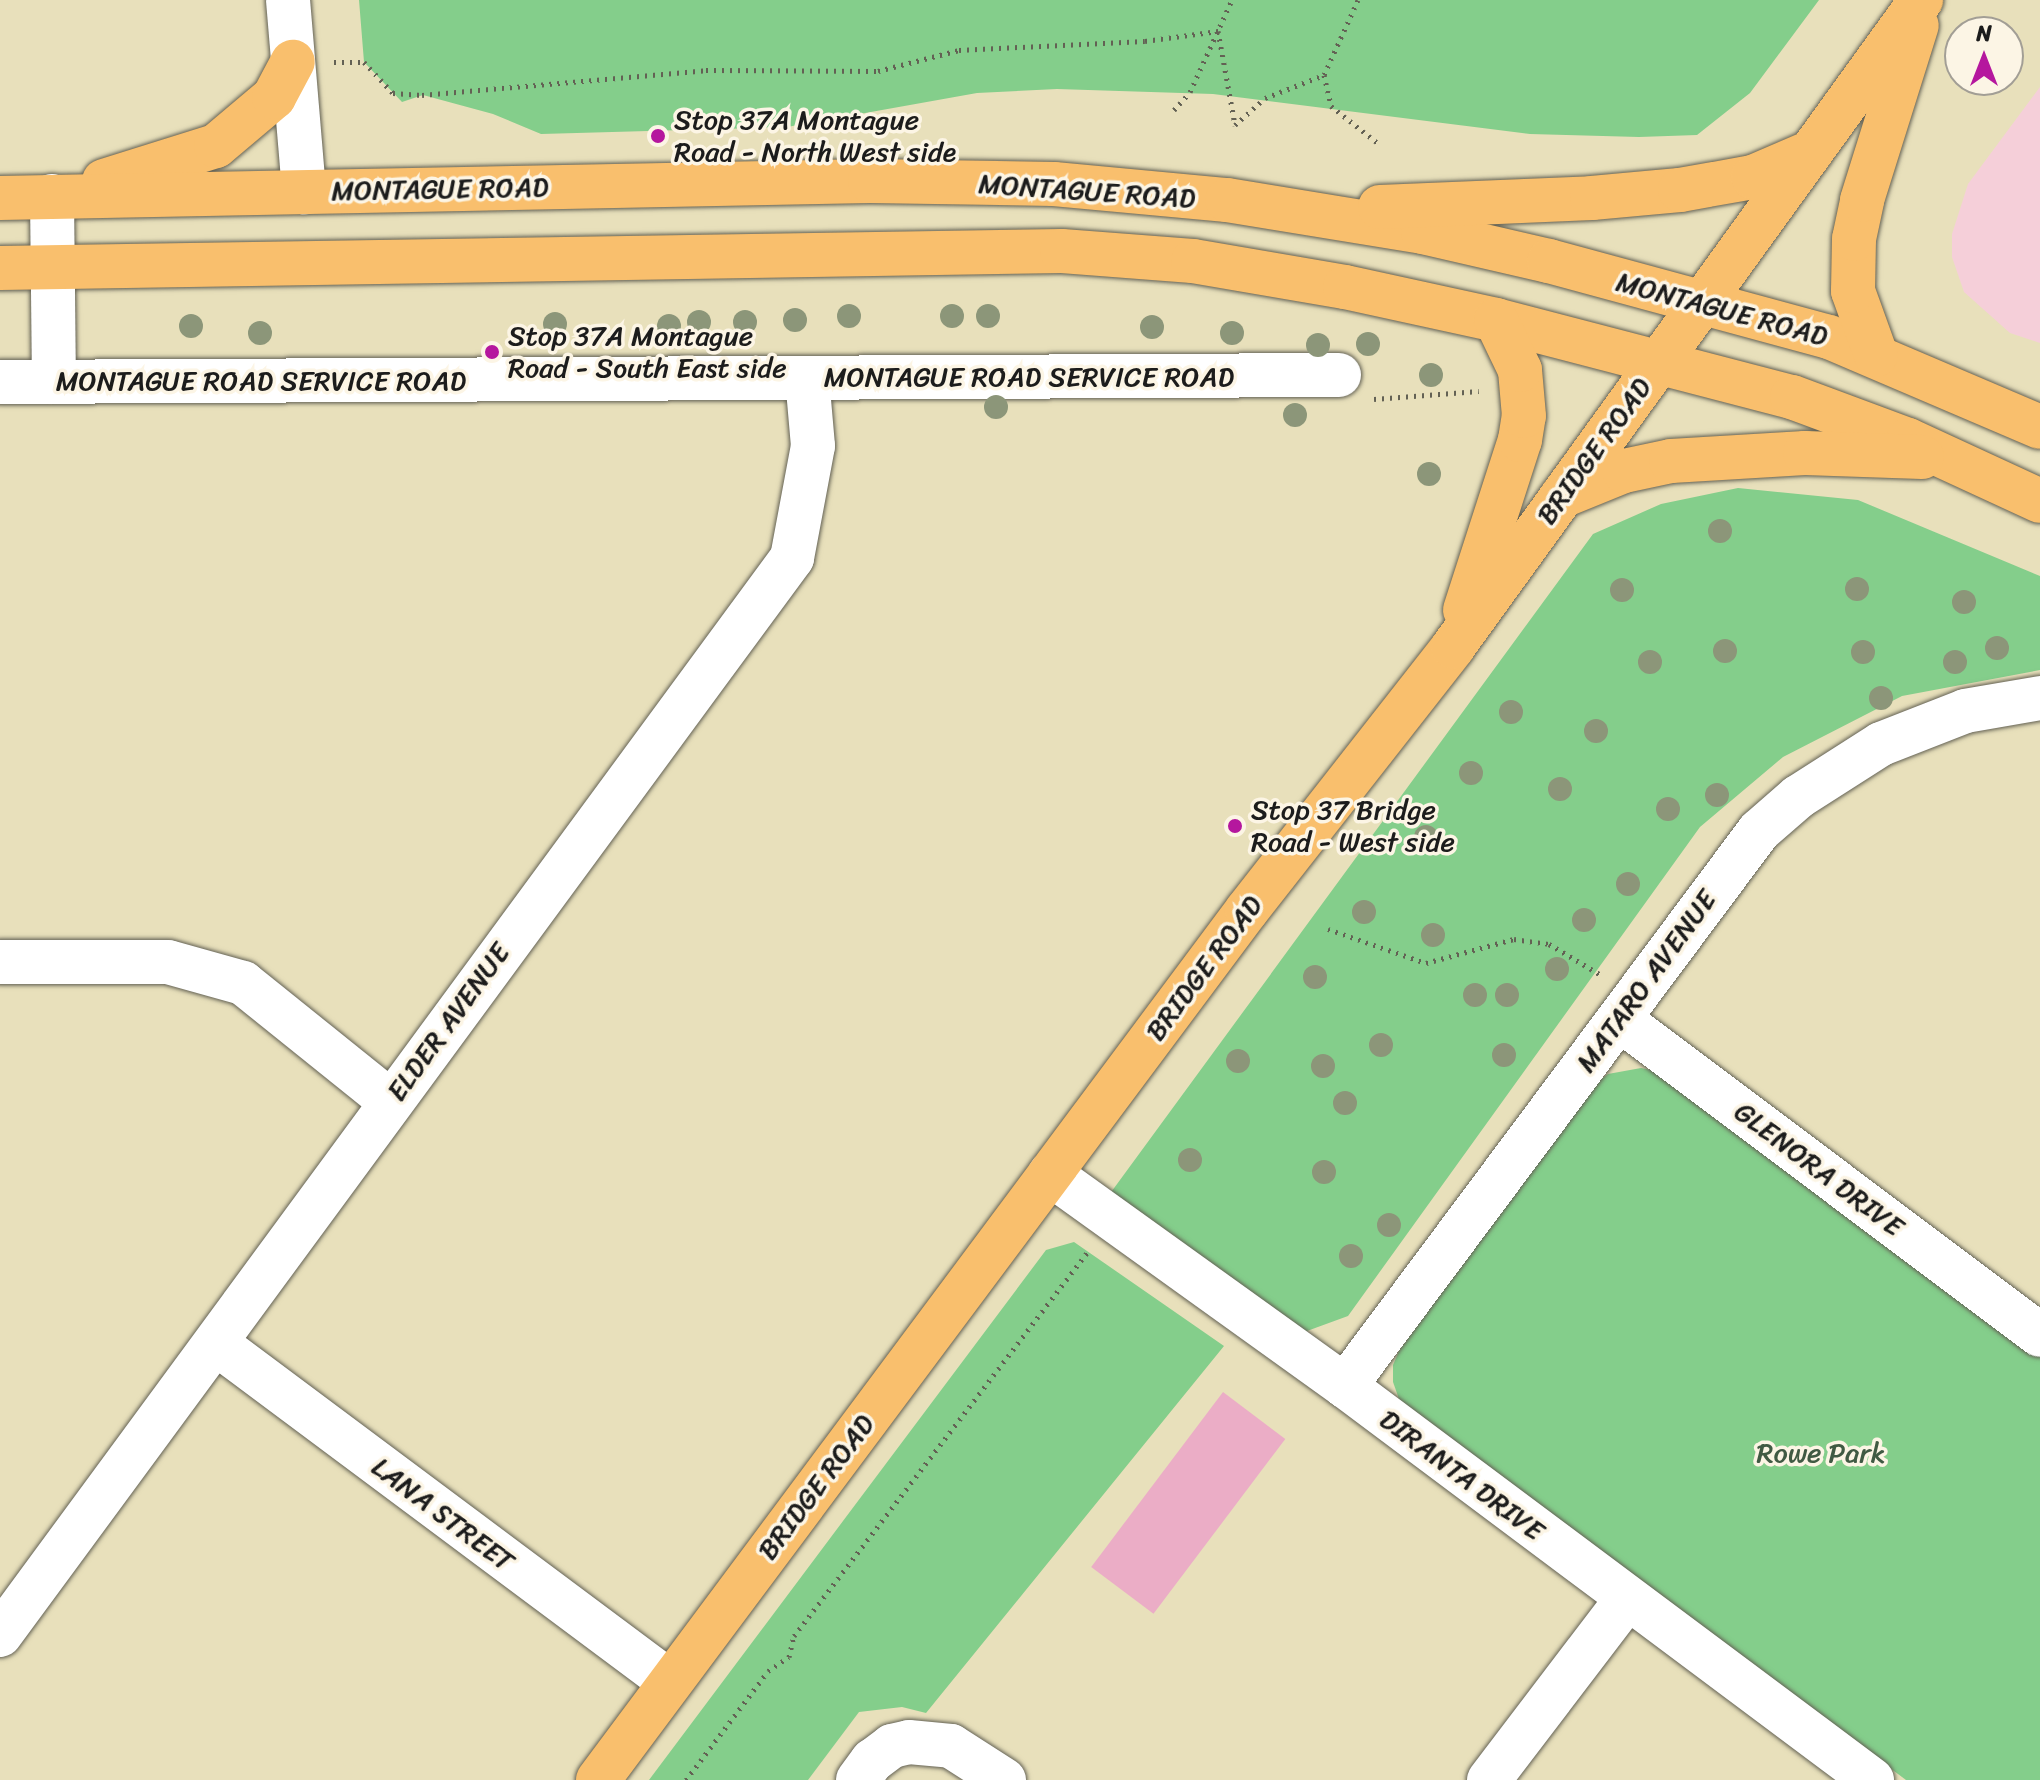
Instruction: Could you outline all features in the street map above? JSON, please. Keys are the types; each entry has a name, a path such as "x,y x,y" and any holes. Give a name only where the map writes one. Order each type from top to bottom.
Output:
{"main road":[{"path":"1876,355 1853,291 1854,239 1862,200 1923,0"},
{"name":"BRIDGE ROAD","path":"598,1780 1247,910 1453,647 1923,0"},
{"path":"52,196 216,146 274,97 293,62"},
{"path":"1298,211 1592,198 1680,190 1753,177 1811,152"},
{"name":"MONTAGUE ROAD","path":"0,198 870,181 1039,184 1227,200 1423,232 1549,261 1829,337 2040,427"},
{"path":"304,192 310,262"},
{"path":"0,268 1062,251 1193,261 1345,287 1496,320 1792,397 1948,458 2040,501"},
{"path":"1453,647 1520,440 1524,416 1520,370 1496,320"},
{"path":"1562,496 1647,465 1709,457 1805,453 1948,458"}],"street":[{"path":"288,0 304,192"},
{"path":"52,196 54,382"},
{"name":"MONTAGUE ROAD SERVICE ROAD","path":"0,382 807,378 1353,387"},
{"name":"ELDER AVENUE","path":"0,1635 217,1344 390,1101 792,558 813,446 807,378"},
{"name":"MATARO AVENUE","path":"1345,1386 1742,851 1798,797 1856,757 1934,721 2040,698"},
{"path":"0,962 168,962 243,983 390,1101"},
{"name":"GLENORA DRIVE","path":"1619,1019 2033,1316"},
{"name":"DIRANTA DRIVE","path":"1050,1174 1345,1386 1626,1600 1872,1780"},
{"name":"LANA STREET","path":"217,1344 670,1682"},
{"path":"1489,1780 1626,1600"},
{"path":"858,1780 872,1761 892,1746 909,1742 951,1746 1004,1780"}],"path":[{"path":"1174,110 1190,92 1232,0"},
{"path":"1358,0 1324,75 1331,106 1379,144"},
{"path":"293,62 364,62 393,93 422,95 706,70 878,71 959,50 1145,41 1218,31"},
{"path":"1218,31 1235,125 1265,98 1324,75"},
{"path":"1353,387 1488,391"},
{"path":"1328,929 1426,963 1514,939 1549,944 1602,976"},
{"path":"686,1780 768,1671 789,1657 794,1636 917,1480 1112,1219"}],"shaded area":[{"path":"2040,87 2040,343 2010,333 1964,292 1952,257 1952,234 1968,184"}],"green space":[{"path":"359,0 1819,0 1750,93 1697,135 1639,137 1530,134 1213,94 1057,89 977,93 787,127 541,134 493,114 423,95 402,102 364,62"},
{"path":"1738,488 1858,500 2040,576 2040,670 1902,696 1783,757 1700,827 1348,1316 1296,1335 1109,1195 1593,534 1661,504"},
{"name":"Rowe Park","path":"1641,1068 1656,1071 2040,1355 2040,1780 1906,1780 1399,1399 1393,1382 1393,1365 1399,1351 1591,1087 1608,1074"},
{"path":"1074,1242 1224,1346 926,1713 902,1707 859,1712 808,1780 649,1780 1046,1250"}],"building":[{"path":"1223,1392 1285,1439 1153,1614 1091,1567"}],"place":[{"name":"Stop 37A Montague Road - North West side","path":"658,136"},
{"name":"Stop 37A Montague Road - South East side","path":"492,352"},
{"name":"Stop 37 Bridge Road - West side","path":"1235,826"}]}
